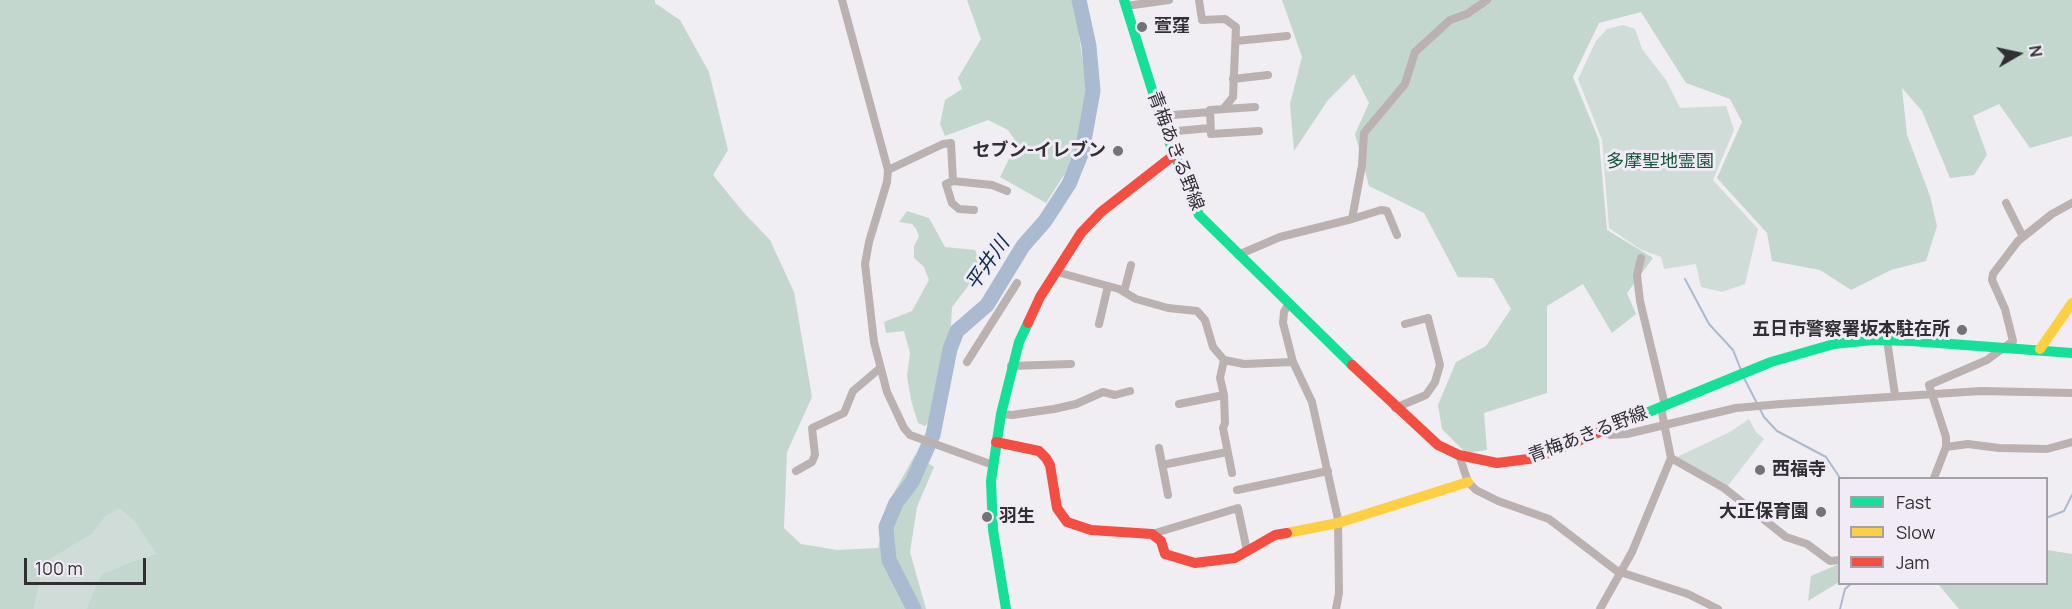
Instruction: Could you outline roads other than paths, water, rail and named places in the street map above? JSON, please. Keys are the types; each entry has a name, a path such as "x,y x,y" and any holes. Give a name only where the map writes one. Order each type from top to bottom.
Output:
{"main road":[{"name":"青梅あきる野線","path":"1125,3 1160,116 1196,210 1238,255 1395,408 1432,440 1459,455 1490,462 1516,462 1546,454 1745,373 1826,346 1887,340 2072,353"},
{"path":"1006,609 993,530 993,465 1011,366 1028,319 1075,240 1097,216 1174,155"},
{"path":"2040,349 2072,303"},
{"path":"996,442 1039,451 1046,458 1050,465 1057,508 1067,522 1091,530 1152,534 1161,541 1165,554 1186,562 1223,561 1235,558 1275,535 1338,523 1468,482"}],"street":[{"path":"842,0 888,170 887,182 869,242 865,264 879,369 904,428 920,440 993,465"},
{"path":"1125,3 1169,0"},
{"path":"1199,0 1202,20 1225,19 1236,27 1233,97 1224,108"},
{"path":"1352,219 1362,165 1364,133 1405,84 1415,52 1450,20 1467,14 1487,0"},
{"path":"1236,41 1287,36"},
{"path":"1233,79 1268,75"},
{"path":"1160,116 1210,112 1210,110 1224,108 1255,107"},
{"path":"1210,112 1211,134 1259,131"},
{"path":"1166,132 1210,128"},
{"path":"888,170 943,144 951,143 953,180"},
{"path":"974,210 959,209 952,202 946,183 953,180 992,185 1008,191"},
{"path":"2006,203 2023,237"},
{"path":"1934,477 1946,447 1942,423 1929,385 1967,370 2008,347 2014,336 1992,277 2023,237 2052,214 2072,203"},
{"path":"1238,255 1280,237 1381,210 1387,211 1397,235"},
{"path":"1600,609 1622,572 1671,458 1664,426 1663,406 1640,301 1637,275 1641,258"},
{"path":"1124,292 1131,265"},
{"path":"1057,272 1108,286 1136,299 1168,308 1197,311 1204,320 1213,347 1224,360 1244,364 1293,362"},
{"path":"967,362 1017,283"},
{"path":"1099,324 1108,286"},
{"path":"1288,304 1284,312 1283,323 1293,362 1312,402 1338,523 1339,593 1336,609"},
{"path":"1395,408 1426,395 1435,382 1440,364 1428,318 1405,324"},
{"path":"1887,340 1895,395"},
{"path":"1224,360 1220,378 1224,395 1222,428 1232,473"},
{"path":"1011,366 1071,364"},
{"path":"796,471 813,462 815,454 812,428 844,413 853,391 879,369"},
{"path":"1001,414 1012,415 1054,409 1076,404 1103,392 1115,395 1130,391"},
{"path":"1604,431 1610,435 1617,435 1736,408 1895,395 1981,391 2072,393"},
{"path":"1179,404 1224,395"},
{"path":"1946,447 1978,444 1999,448 2038,450 2060,447 2072,442"},
{"path":"1159,448 1168,495"},
{"path":"1162,465 1227,452"},
{"path":"1459,455 1468,482 1476,490 1498,501 1549,519 1622,572 1688,594 1718,609"},
{"path":"1671,458 1724,488 1786,537 1807,544 1830,561 1838,560"},
{"path":"1237,490 1328,471"},
{"path":"1152,534 1239,508 1247,551"}],"waterway":[{"name":"平井川","path":"914,609 889,560 886,527 896,503 912,482 933,435 950,349 957,331 987,305 1023,246 1045,221 1069,184 1082,152 1093,91 1089,46 1079,0"},
{"path":"1685,279 1709,324 1733,350 1741,370"},
{"path":"1744,378 1764,417 1777,431 1826,457 1839,477"},
{"path":"2048,517 2064,511 2072,495"},
{"path":"1840,609 1845,589 1850,585"}],"place":[{"name":"萱窪","path":"1142,27"},
{"name":"セブン-イレブン","path":"1118,151"},
{"name":"五日市警察署坂本駐在所","path":"1962,330"},
{"name":"西福寺","path":"1760,470"},
{"name":"大正保育園","path":"1821,512"},
{"name":"羽生","path":"987,517"}],"park label":[{"name":"多摩聖地霊園","path":"1660,162"}]}
